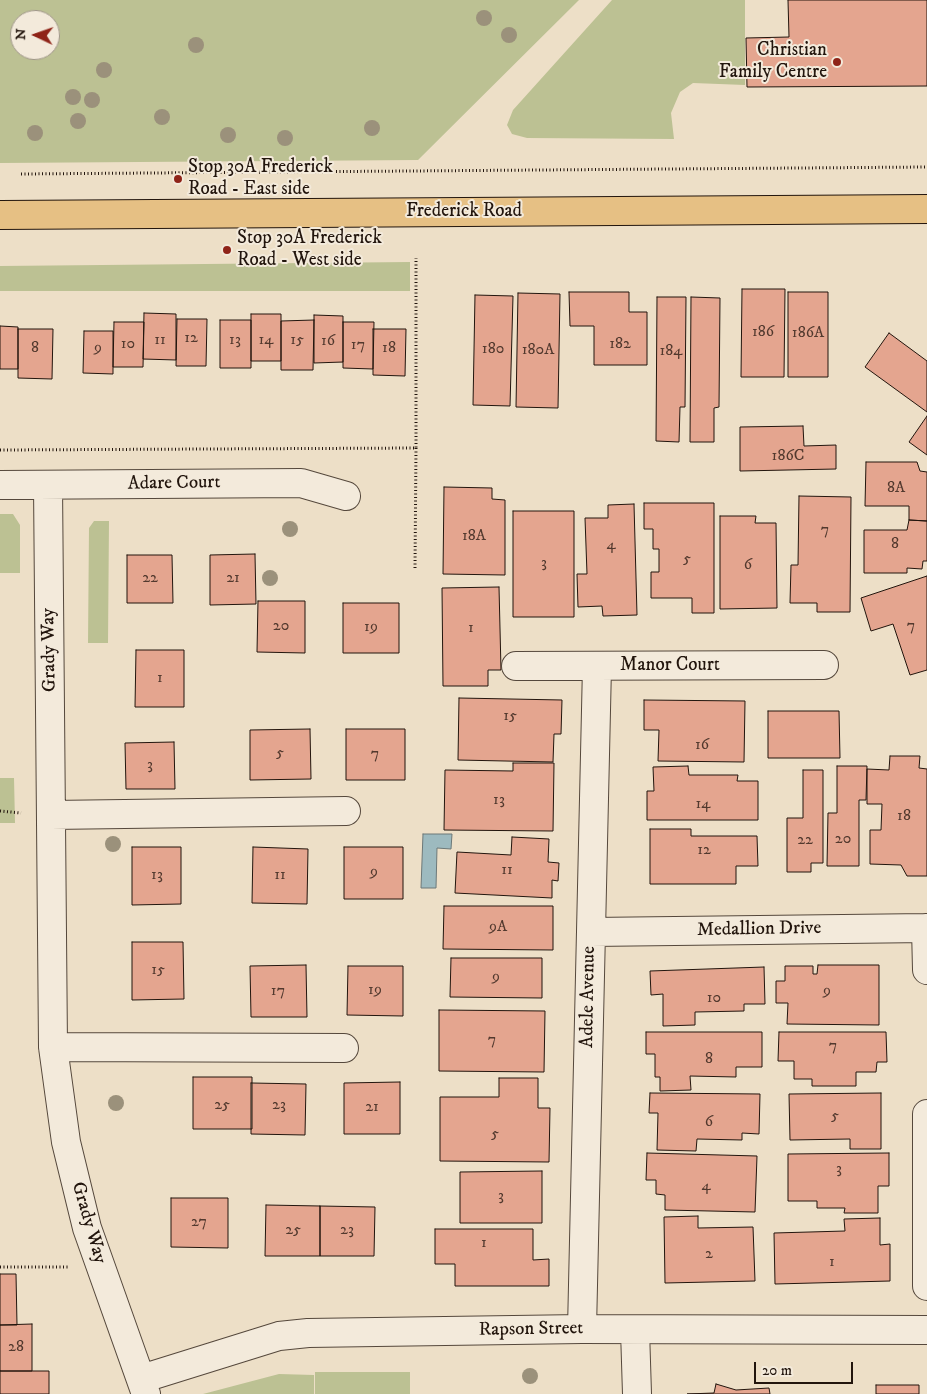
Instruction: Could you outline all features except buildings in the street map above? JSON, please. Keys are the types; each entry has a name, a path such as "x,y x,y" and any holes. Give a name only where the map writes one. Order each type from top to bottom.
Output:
{"main road":[{"name":"Frederick Road","path":"0,214 927,209"}],"street":[{"name":"Adare Court","path":"0,485 301,483 346,496"},
{"name":"Grady Way","path":"48,485 53,1047 66,1142 87,1228 143,1386"},
{"name":"Manor Court","path":"516,666 824,665"},
{"name":"Adele Avenue","path":"582,1329 597,666"},
{"path":"51,815 346,811"},
{"path":"926,928 927,970"},
{"name":"Medallion Drive","path":"591,932 926,928"},
{"path":"53,1047 344,1048"},
{"path":"927,1114 927,1286"},
{"name":"Rapson Street","path":"143,1386 279,1336 308,1333 582,1329 927,1330"},
{"path":"636,1330 636,1394"}],"path":[{"path":"21,174 927,167"},
{"path":"415,568 416,258"},
{"path":"0,450 416,448"},
{"path":"0,1267 73,1267"}],"green space":[{"path":"0,0 579,0 418,160 0,163"},
{"path":"612,0 745,0 745,85 693,83 680,92 671,113 674,139 527,138 512,134 507,125 513,110"},
{"path":"410,262 410,291 0,291 0,266"},
{"path":"0,514 13,514 20,525 20,573 0,573"},
{"path":"94,521 109,521 108,643 88,643 89,528"},
{"path":"0,778 14,778 15,823 0,823"},
{"path":"315,1372 410,1372 410,1394 315,1394"},
{"path":"279,1374 314,1375 314,1394 203,1394"}],"water":[{"path":"423,834 452,834 451,849 437,848 436,888 421,888"}],"place":[{"name":"Christian Family Centre","path":"837,62"},
{"name":"Stop 30A Frederick Road - East side","path":"178,179"},
{"name":"Stop 30A Frederick Road - West side","path":"227,250"}]}
